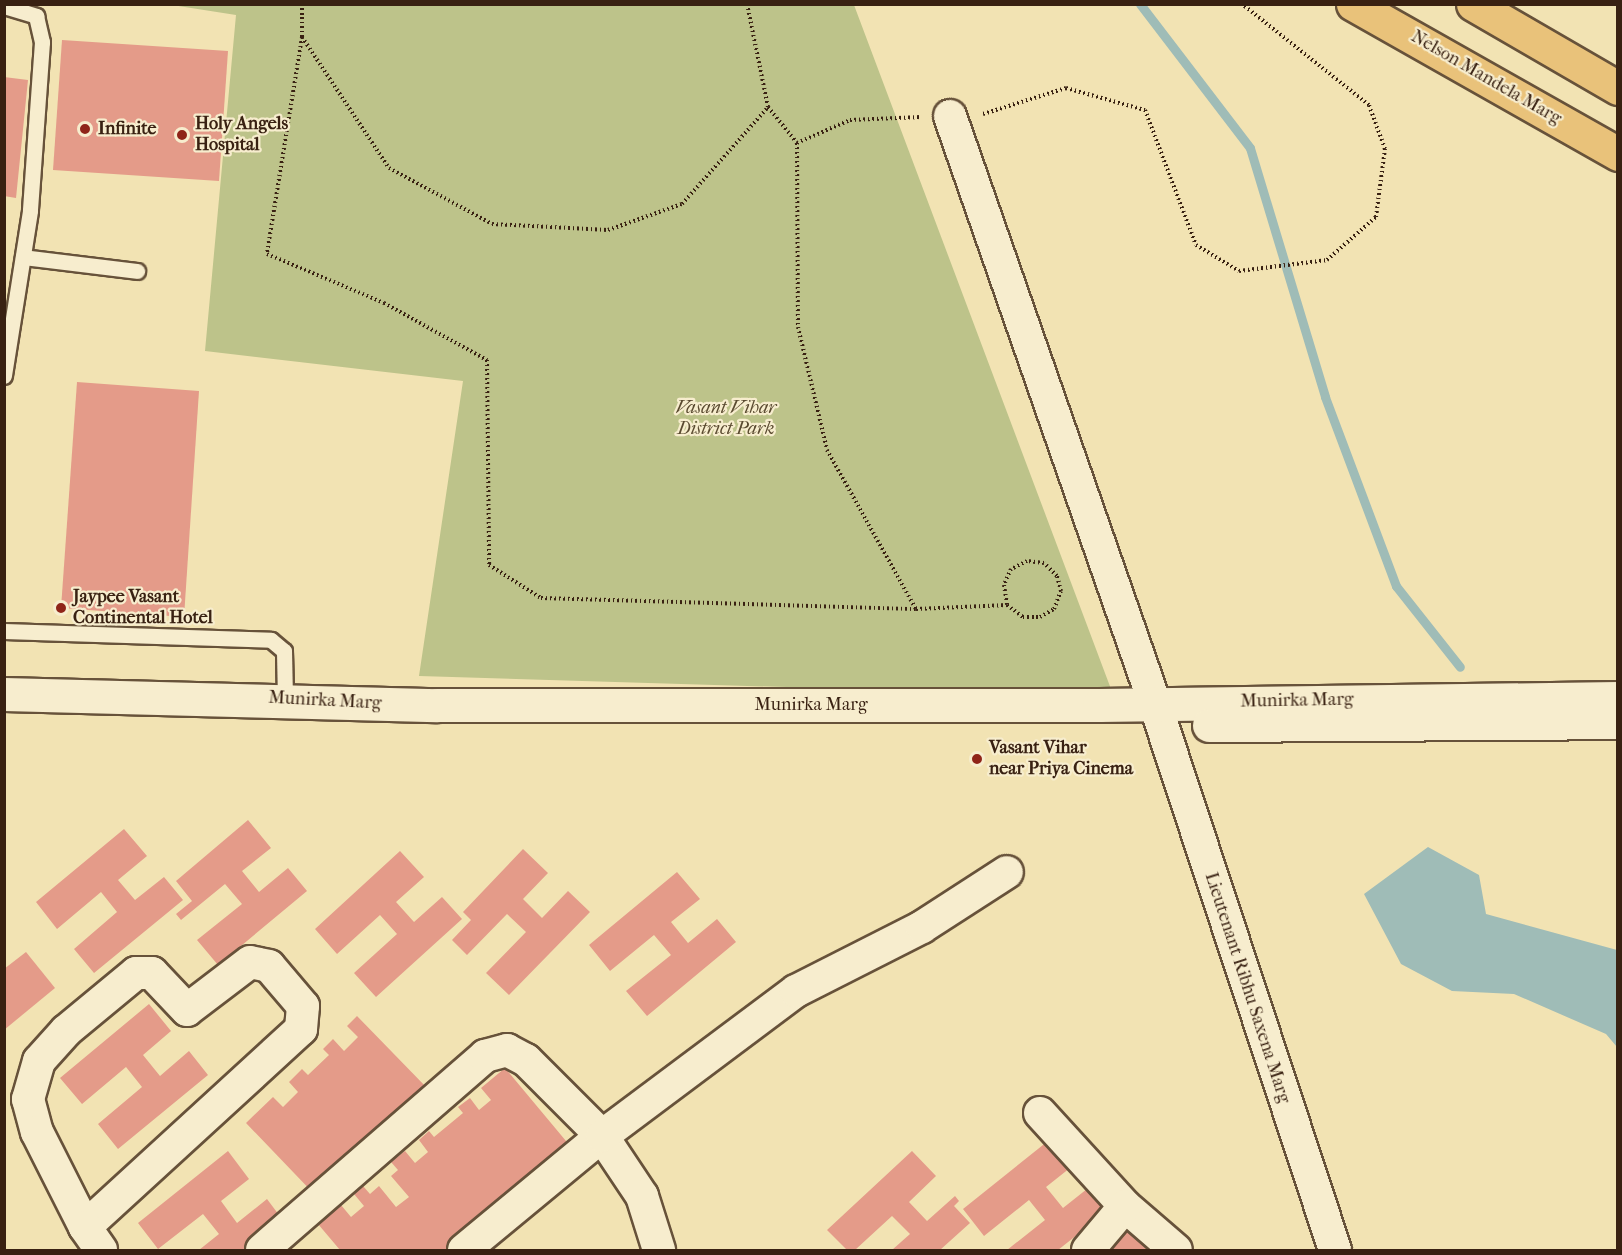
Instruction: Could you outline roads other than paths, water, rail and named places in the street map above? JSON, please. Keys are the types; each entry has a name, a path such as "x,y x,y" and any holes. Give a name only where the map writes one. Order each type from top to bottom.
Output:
{"main road":[{"name":"Nelson Mandela Marg","path":"1353,4 1617,154"},
{"path":"1473,4 1617,88"}],"street":[{"name":"Lieutenant Ribhu Saxena Marg","path":"950,116 1158,714 1335,1251"},
{"name":"Munirka Marg","path":"4,694 285,699 437,705 1617,722"},
{"name":"Munirka Marg","path":"4,717 1158,714 1617,698"},
{"path":"464,1251 602,1136 796,991 922,927 1007,872"},
{"path":"250,962 269,966 299,998 305,1017 301,1029 93,1239 34,1121 28,1099 39,1061 87,1011 136,973 153,973 187,1010 250,962"},
{"path":"262,1251 496,1050 518,1053 602,1136 642,1196 659,1251"},
{"path":"1040,1113 1125,1206 1176,1251"},
{"path":"1088,1251 1125,1206"}],"lane":[{"path":"4,6 36,16 42,42 23,257 4,376"},
{"path":"23,257 137,271"},
{"path":"4,631 271,640 284,651 285,699"}],"water":[{"path":"1428,847 1479,875 1486,914 1617,950 1617,1047 1606,1034 1514,994 1452,991 1401,964 1364,894"}],"waterway":[{"path":"1140,4 1250,148 1325,397 1396,586 1460,667"}],"place":[{"name":"Infinite","path":"85,129"},
{"name":"Holy Angels Hospital","path":"182,135"},
{"name":"Jaypee Vasant Continental Hotel","path":"61,608"},
{"name":"Vasant Vihar near Priya Cinema","path":"977,759"}],"park label":[{"name":"Vasant Vihar District Park","path":"726,419"}]}
